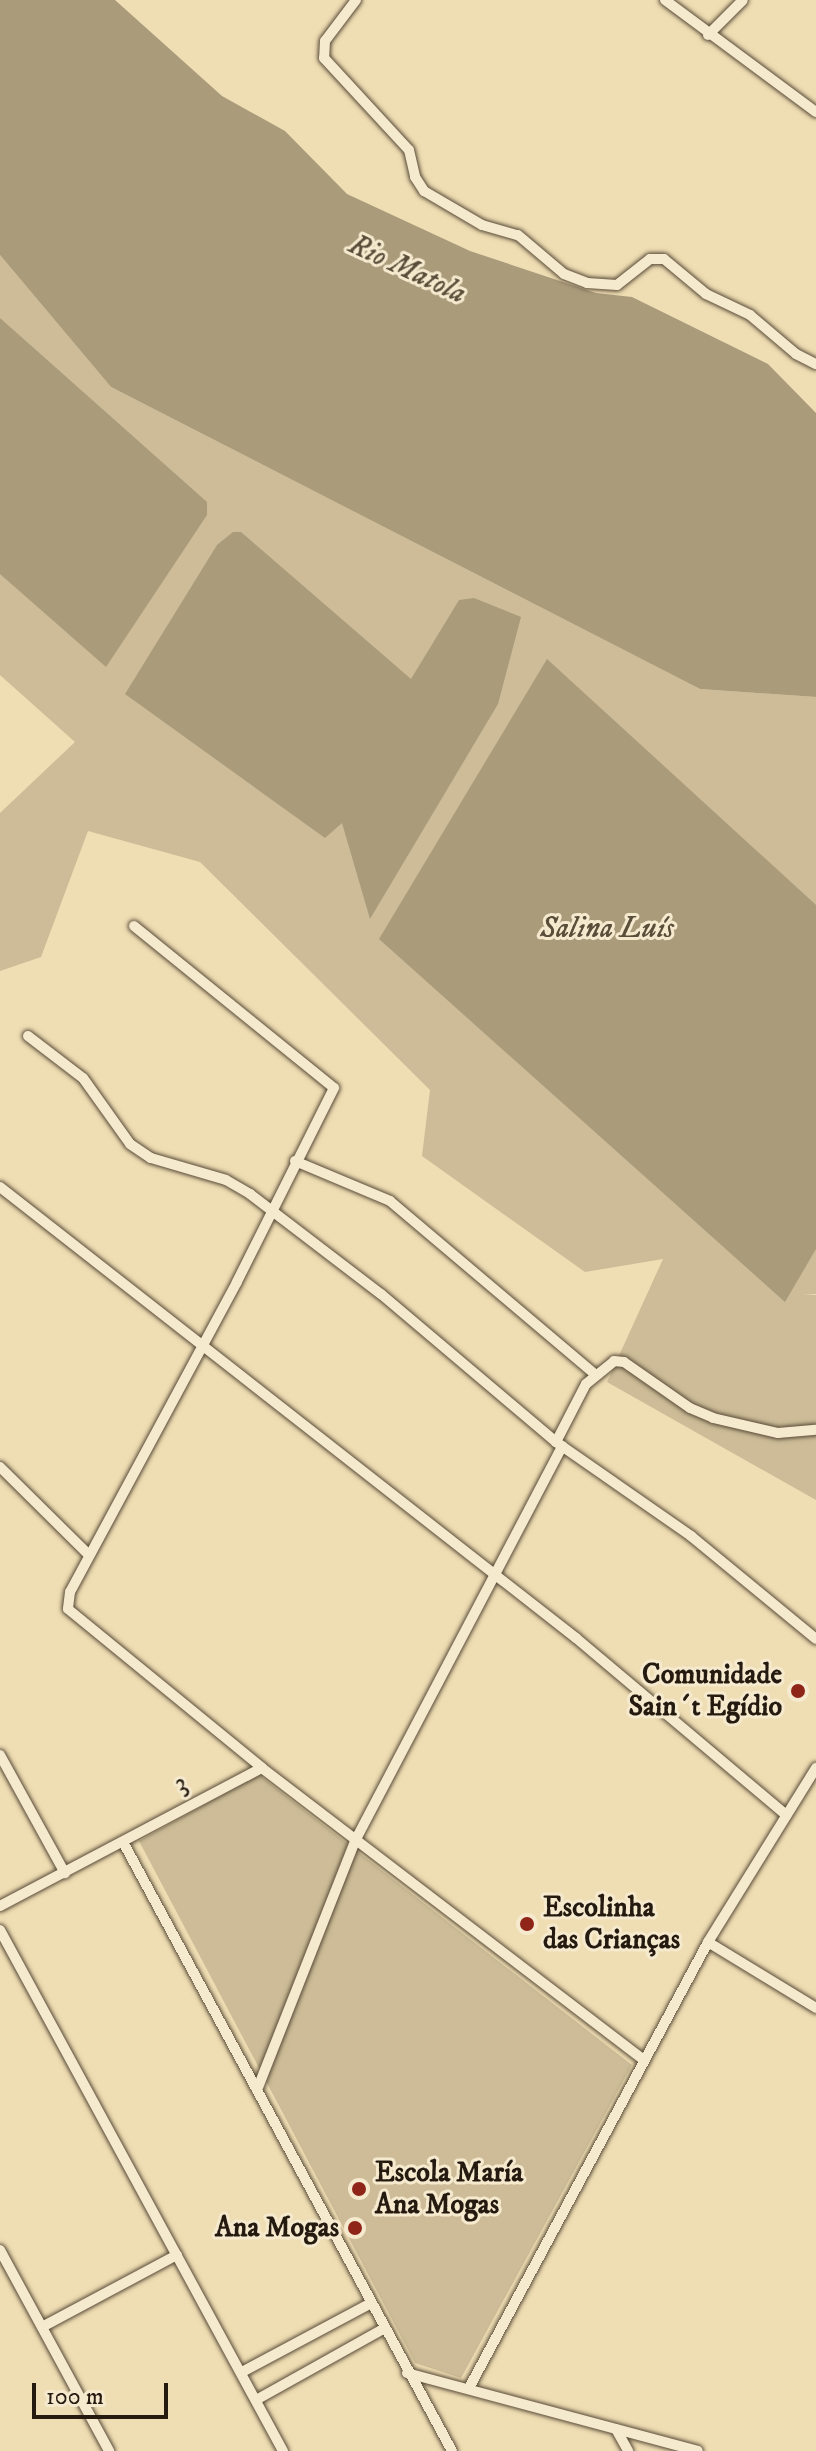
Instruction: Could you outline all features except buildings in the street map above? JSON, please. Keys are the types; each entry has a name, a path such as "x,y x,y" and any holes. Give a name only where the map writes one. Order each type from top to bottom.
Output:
{"street":[{"path":"356,0 325,41 324,58 409,150 424,191 482,225 518,235 564,274 587,283 617,285 650,259 664,259 706,294 750,315 796,354 816,364"},
{"path":"665,0 708,35 816,112"},
{"path":"708,35 743,0"},
{"path":"134,926 334,1088 272,1212 70,1592 68,1609 355,1841 643,2059"},
{"path":"28,1036 93,1088 130,1144 169,1165 226,1180 272,1212 381,1294 559,1444 691,1536 816,1639"},
{"path":"295,1161 390,1201 595,1374"},
{"path":"0,1187 633,1683 786,1815"},
{"path":"257,2090 355,1841 595,1374 604,1365 624,1362 690,1408 713,1418 778,1433 816,1430"},
{"path":"0,1467 89,1555"},
{"path":"0,1755 65,1873"},
{"name":"3","path":"0,1906 262,1768"},
{"path":"469,2388 708,1942 816,1768"},
{"path":"123,1842 407,2373 452,2451"},
{"path":"0,1930 283,2451"},
{"path":"708,1942 816,2008"},
{"path":"0,2250 109,2451"},
{"path":"42,2327 177,2255"},
{"path":"242,2372 371,2303"},
{"path":"256,2400 385,2328"},
{"path":"407,2373 698,2451"},
{"path":"616,2429 628,2451"}],"shaded area":[{"path":"0,255 111,387 700,689 816,697 816,1294 803,1295 816,1295 816,1500 607,1382 663,1259 585,1272 422,1156 430,1090 200,862 88,831 41,957 0,971 0,813 75,742 0,675"},
{"path":"259,1775 632,2065 461,2378 415,2363 139,1841"}],"water":[{"name":"Rio Matola","path":"0,0 115,0 222,96 285,131 347,194 470,251 596,293 632,297 768,364 816,413 816,697 700,689 111,387 0,255"},
{"path":"0,318 207,502 207,515 106,667 0,574"},
{"path":"233,532 241,532 411,679 459,600 474,598 521,617 498,704 370,919 342,823 325,838 125,694 217,545"},
{"name":"Salina Luís","path":"547,659 816,905 816,1249 785,1302 379,939"}],"place":[{"name":"Comunidade Sain´t Egídio","path":"798,1691"},
{"name":"Escolinha das Crianças","path":"527,1924"},
{"name":"Escola María Ana Mogas","path":"359,2189"},
{"name":"Ana Mogas","path":"355,2228"}]}
